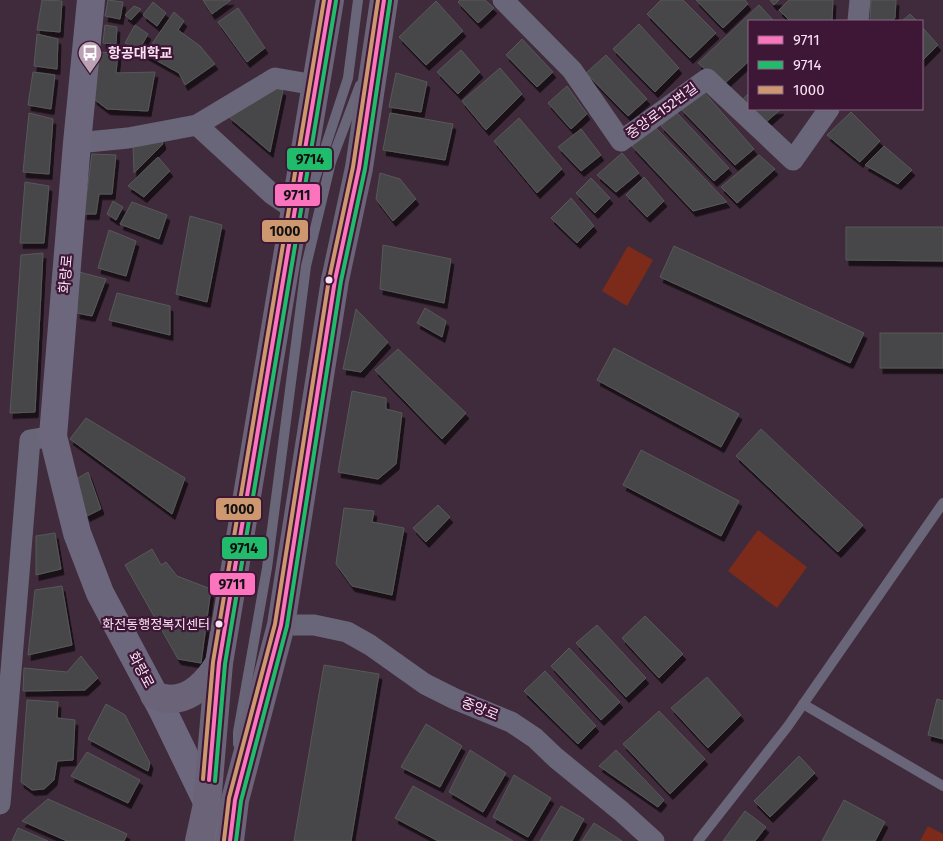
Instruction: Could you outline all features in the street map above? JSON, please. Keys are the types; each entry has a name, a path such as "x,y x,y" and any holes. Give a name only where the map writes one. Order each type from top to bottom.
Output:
{"main road":[{"name":"화랑로","path":"91,0 76,143 53,436 77,533 97,585 226,841"},
{"path":"199,841 207,804 219,663 330,0"},
{"path":"230,841 235,800 281,625 335,280 359,168 384,0"},
{"path":"154,695 168,699 184,697 208,681 219,663"}],"street":[{"name":"중앙로152번길","path":"503,0 572,70 620,141 707,79 793,160 828,110"},
{"path":"858,20 860,0"},
{"path":"76,143 128,138 197,125 275,78 315,85"},
{"path":"197,125 272,194 294,209"},
{"path":"0,804 30,440 53,436"},
{"name":"중앙로","path":"281,625 314,625 347,632 370,645 425,684 455,699 511,722 535,738 654,841"}],"lane":[{"path":"283,280 348,78 358,0"},
{"path":"235,800 238,732 267,568 306,266 331,162 379,34"},
{"path":"698,841 788,726 943,503"},
{"path":"803,704 943,786"}],"shaded area":[{"path":"628,246 653,260 627,306 602,291"},
{"path":"758,530 807,567 777,608 728,571"},
{"path":"928,826 943,834 943,841 920,841"}],"building":[{"path":"42,0 62,1 60,32 37,30"},
{"path":"108,0 123,2 120,19 105,16"},
{"path":"203,0 231,0 212,14"},
{"path":"460,0 485,0 494,8 478,23 458,2"},
{"path":"661,0 683,0 716,33 690,58 647,14"},
{"path":"696,0 745,0 748,4 723,28"},
{"path":"770,0 779,0 774,5"},
{"path":"789,0 833,0 832,20 789,20 779,10"},
{"path":"871,0 896,0 895,18 893,20 870,20"},
{"path":"436,1 463,31 426,65 399,37"},
{"path":"153,2 166,13 157,26 143,15"},
{"path":"759,5 773,20 748,20 748,62 723,85 698,63"},
{"path":"134,6 141,9 131,20 125,15"},
{"path":"238,8 265,48 247,62 218,22"},
{"path":"174,12 184,21 178,30 200,46 215,64 185,85 179,73 145,54"},
{"path":"910,14 916,20 903,20"},
{"path":"639,24 679,68 655,92 613,49"},
{"path":"105,25 117,27 116,44 103,43"},
{"path":"135,25 148,34 139,50 125,43"},
{"path":"923,28 938,45 923,60"},
{"path":"37,34 58,39 57,69 34,66"},
{"path":"522,39 553,72 537,87 506,55"},
{"path":"461,50 480,72 458,94 437,72"},
{"path":"97,52 118,53 116,73 155,72 148,111 107,109 94,99"},
{"path":"606,55 647,99 628,116 586,73"},
{"path":"500,68 522,94 486,130 462,101"},
{"path":"33,72 55,75 51,109 28,105"},
{"path":"396,73 427,82 421,112 389,107"},
{"path":"567,86 587,114 571,129 548,103"},
{"path":"275,88 283,90 270,152 229,117"},
{"path":"703,91 754,149 735,165 681,109"},
{"path":"748,94 748,106 742,100"},
{"path":"752,110 780,110 765,123"},
{"path":"676,112 729,168 714,181 661,126"},
{"path":"851,112 880,141 860,162 827,135"},
{"path":"29,113 53,119 49,174 23,172"},
{"path":"390,113 453,124 445,160 383,150"},
{"path":"519,118 562,169 537,193 494,141"},
{"path":"655,127 727,202 693,211 632,146"},
{"path":"581,129 601,155 581,171 558,147"},
{"path":"161,137 163,144 134,173 133,144"},
{"path":"884,146 912,170 898,184 865,165"},
{"path":"622,153 639,173 616,192 597,175"},
{"path":"92,154 116,155 112,194 99,194 96,214 84,214"},
{"path":"759,155 775,169 737,203 721,187"},
{"path":"158,157 170,171 144,197 128,186"},
{"path":"380,173 400,179 416,199 393,221 376,199"},
{"path":"644,177 664,201 647,217 626,195"},
{"path":"591,178 610,198 595,213 576,193"},
{"path":"25,182 49,186 44,243 20,243"},
{"path":"571,198 594,226 577,243 551,218"},
{"path":"113,201 123,207 116,220 107,214"},
{"path":"132,202 167,215 159,239 120,224"},
{"path":"190,216 222,225 207,302 176,294"},
{"path":"846,227 943,227 943,261 846,260"},
{"path":"109,230 136,241 126,276 98,268"},
{"path":"383,245 451,259 444,303 380,289"},
{"path":"674,246 864,333 850,363 660,277"},
{"path":"43,253 35,412 10,413 21,255"},
{"path":"79,272 106,279 92,316 77,313"},
{"path":"117,293 170,306 170,335 109,320"},
{"path":"425,308 446,321 442,337 417,323"},
{"path":"356,309 388,342 361,372 343,369"},
{"path":"880,333 943,333 943,368 880,368"},
{"path":"614,348 739,414 721,447 597,380"},
{"path":"398,349 466,413 442,439 375,370"},
{"path":"352,391 386,398 386,409 402,413 396,464 378,479 338,472"},
{"path":"86,418 185,478 172,514 70,439"},
{"path":"761,429 863,525 838,552 736,456"},
{"path":"641,450 739,501 721,536 623,485"},
{"path":"88,472 101,509 87,516 73,481"},
{"path":"438,505 450,517 426,542 413,528"},
{"path":"344,508 374,511 372,522 404,528 392,595 352,586 336,564"},
{"path":"55,533 61,569 36,575 36,536"},
{"path":"152,549 161,565 166,562 177,576 211,589 201,663 178,659 125,565"},
{"path":"62,586 72,645 28,655 35,590"},
{"path":"645,616 683,654 659,678 622,638"},
{"path":"597,625 646,678 626,697 576,643"},
{"path":"569,648 620,702 601,720 551,666"},
{"path":"81,656 98,678 85,690 23,691 24,668 67,672"},
{"path":"324,665 379,674 351,841 294,841"},
{"path":"545,671 596,726 578,744 524,691"},
{"path":"707,677 741,715 708,748 671,708"},
{"path":"937,699 943,701 943,739 928,735"},
{"path":"27,700 58,702 57,718 75,720 73,760 57,761 54,780 44,789 32,790 21,782"},
{"path":"106,704 125,715 150,763 148,771 88,739"},
{"path":"659,711 705,759 670,794 623,744"},
{"path":"426,724 462,746 440,787 401,767"},
{"path":"470,750 506,773 483,812 449,792"},
{"path":"616,750 664,800 658,807 599,766"},
{"path":"87,752 140,780 128,803 71,776"},
{"path":"799,756 815,773 770,817 754,801"},
{"path":"514,775 551,798 528,837 493,817"},
{"path":"413,786 513,841 438,841 395,818"},
{"path":"48,799 127,834 124,841 67,841 22,821"},
{"path":"844,800 885,822 875,841 822,841"},
{"path":"561,806 584,819 572,841 540,841"},
{"path":"745,811 766,827 755,841 723,841"},
{"path":"594,823 622,841 582,841"},
{"path":"18,828 48,841 12,841"}],"transit line":[{"name":"1000","path":"203,779 213,662 324,0"},
{"name":"9711","path":"209,780 219,663 330,0"},
{"name":"1000","path":"224,840 229,798 275,624 329,279 353,167 378,0"},
{"name":"9711","path":"230,841 235,800 281,625 335,280 359,168 384,0"},
{"name":"9714","path":"215,781 225,664 336,1"},
{"name":"9714","path":"236,841 241,801 287,626 341,281 365,169 390,1"}],"place":[{"name":"항공대학교","path":"90,74"},
{"name":"화전동행정복지센터","path":"219,624"}]}
